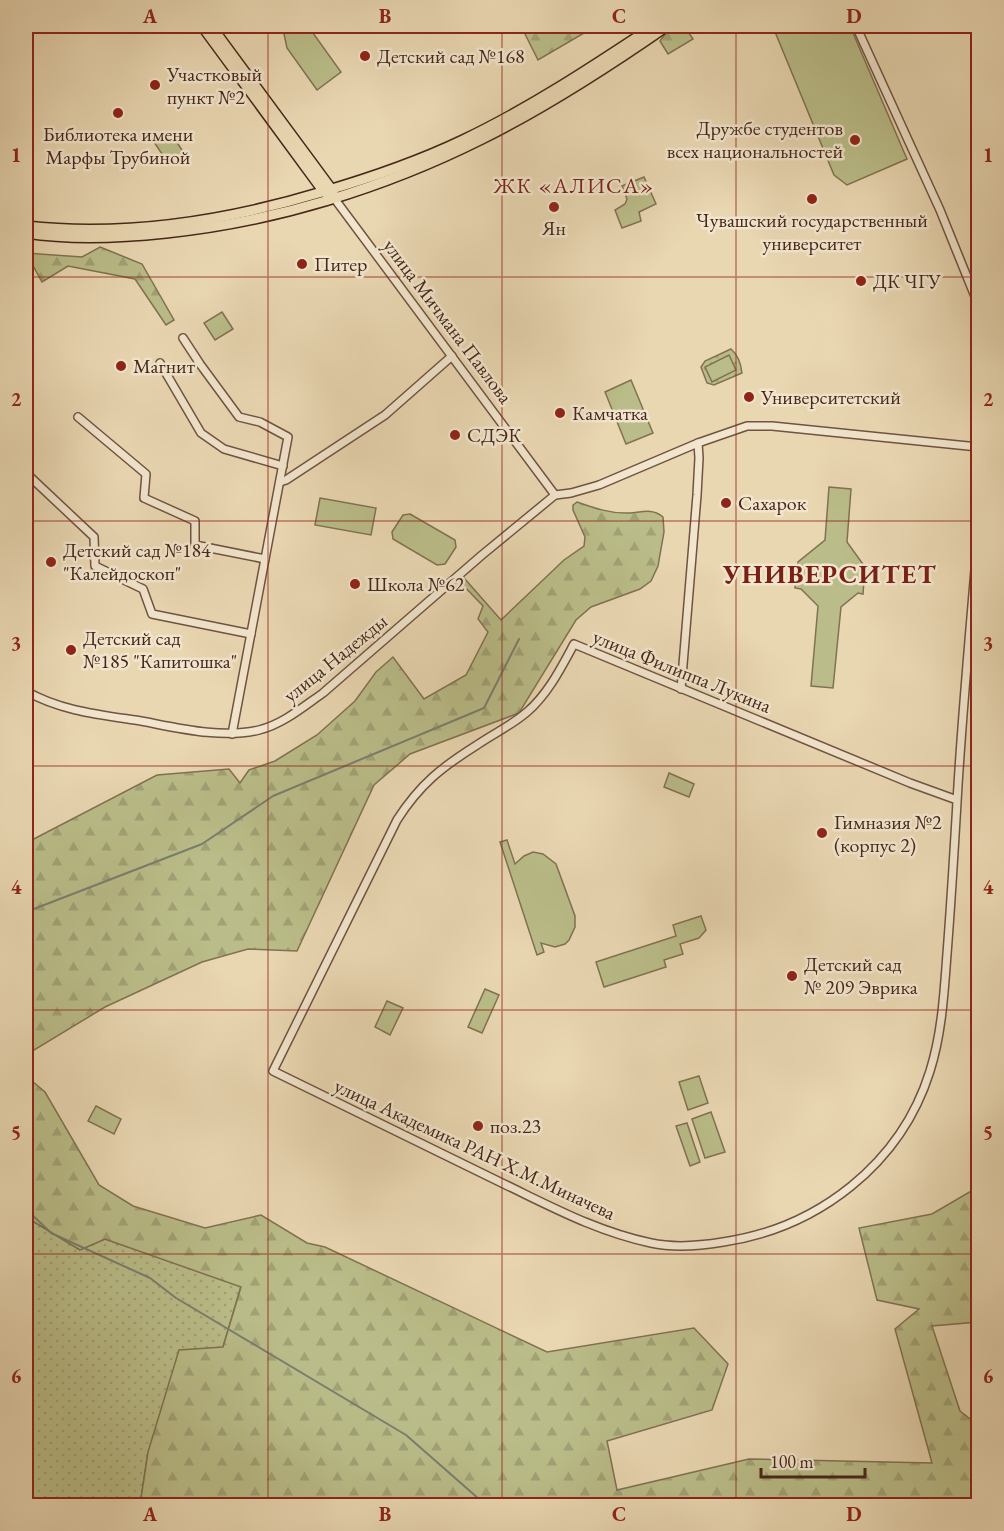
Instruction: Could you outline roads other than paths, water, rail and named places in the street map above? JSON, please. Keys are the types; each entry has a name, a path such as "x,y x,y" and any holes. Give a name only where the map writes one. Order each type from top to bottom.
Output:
{"main road":[{"name":"улица Мичмана Павлова","path":"202,26 232,59"},
{"name":"улица Мичмана Павлова","path":"211,26 232,59 330,193"},
{"path":"26,233 67,237 213,227 290,211 330,193 420,167 557,93 652,30 667,26"},
{"path":"26,226 132,232"}],"street":[{"path":"856,26 940,210 978,304"},
{"name":"улица Мичмана Павлова","path":"330,193 555,495"},
{"path":"183,338 239,417 260,422 288,437 232,734"},
{"path":"280,482 385,415 452,356"},
{"path":"160,363 201,433 224,448 283,466"},
{"path":"78,417 146,474 144,498 195,521 195,545 265,559"},
{"path":"555,495 571,494 600,485 698,443 755,425 978,447"},
{"path":"681,689 697,495 698,443"},
{"path":"26,473 94,537 95,566 143,589 152,614 251,634"},
{"name":"улица Надежды","path":"26,691 49,702 81,711 185,729 232,734 277,724 323,693 555,495"},
{"path":"957,800 978,533"},
{"name":"улица Филиппа Лукина","path":"273,1071 397,820 408,803 434,776 528,711 553,682 574,644 910,783 957,800"},
{"name":"улица Академика РАН Х.М.Миначева","path":"273,1071 549,1206 588,1224 621,1235 658,1245 698,1245 735,1240 785,1225 816,1211 846,1191 877,1163 892,1146 918,1102 930,1070 942,1017 957,800"}],"waterway":[{"path":"26,912 202,844 273,796 484,708 519,639"},
{"path":"26,1209 51,1233 150,1278 176,1298 406,1435 487,1506"}],"place":[{"name":"Детский сад №168","path":"365,56"},
{"name":"Участковый пункт №2","path":"155,85"},
{"name":"Библиотека имени Марфы Трубиной","path":"118,113"},
{"name":"Дружбе студентов всех национальностей","path":"855,140"},
{"name":"Чувашский государственный университет","path":"812,199"},
{"name":"Ян","path":"554,207"},
{"name":"Питер","path":"302,264"},
{"name":"ДК ЧГУ","path":"861,281"},
{"name":"Магнит","path":"121,366"},
{"name":"Университетский","path":"749,397"},
{"name":"Камчатка","path":"560,413"},
{"name":"СДЭК","path":"455,435"},
{"name":"Сахарок","path":"726,503"},
{"name":"Детский сад №184 \"Калейдоскоп\"","path":"51,562"},
{"name":"Школа №62","path":"355,584"},
{"name":"Детский сад №185 \"Капитошка\"","path":"71,650"},
{"name":"Гимназия №2 (корпус 2)","path":"822,833"},
{"name":"Детский сад № 209 Эврика","path":"792,976"},
{"name":"поз.23","path":"478,1126"}],"district":[{"name":"ЖК «АЛИСА»","path":"574,185"},
{"name":"УНИВЕРСИТЕТ","path":"830,574"}]}
